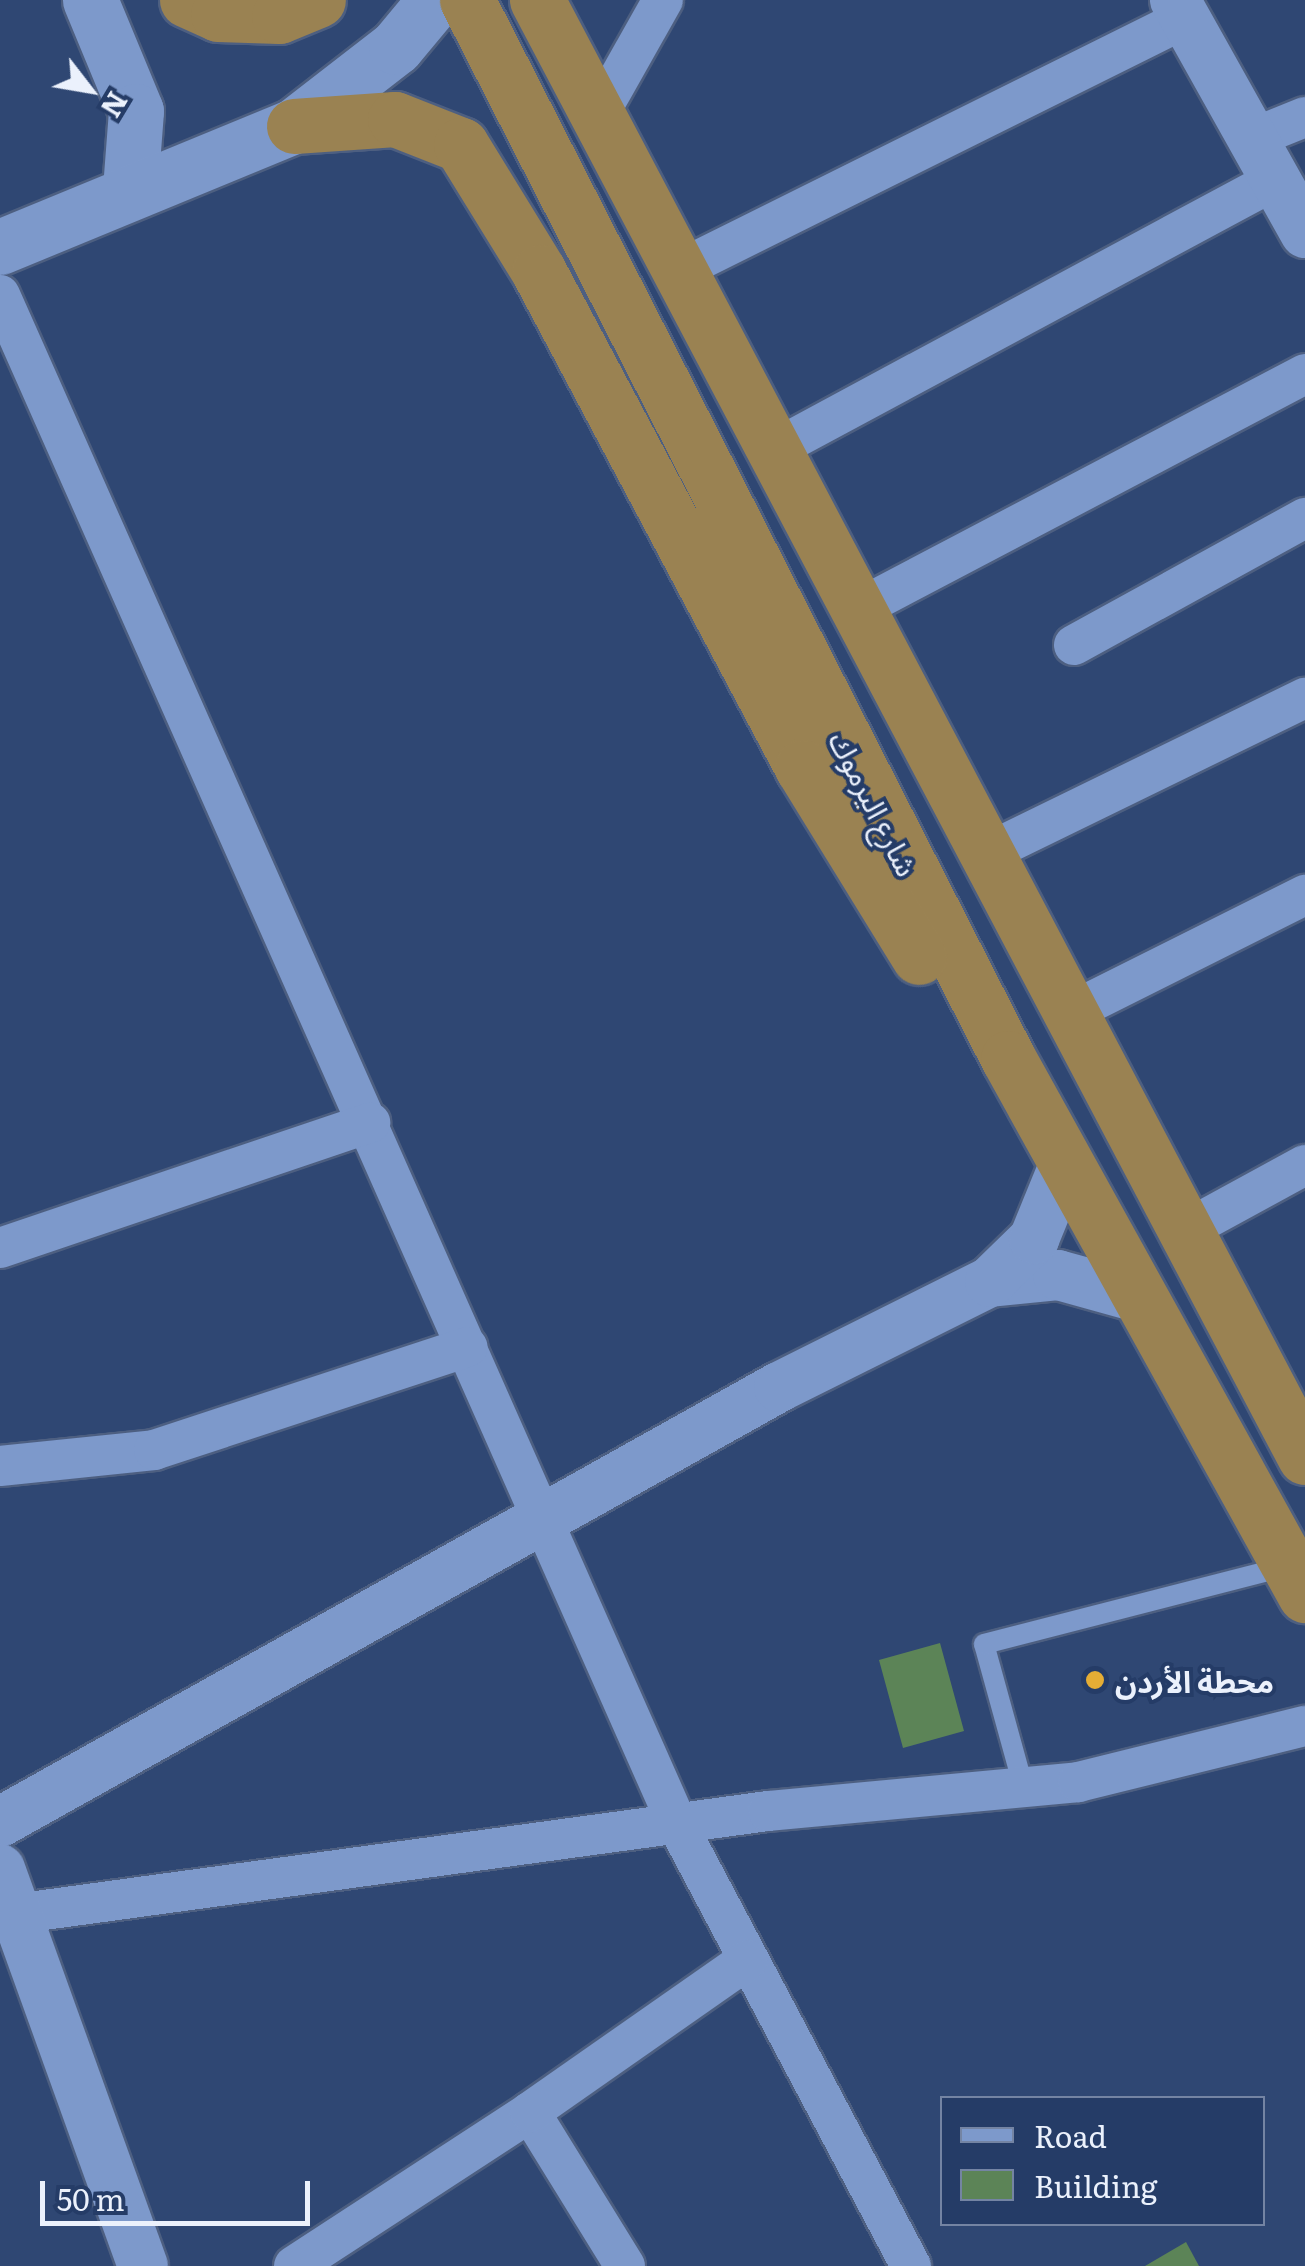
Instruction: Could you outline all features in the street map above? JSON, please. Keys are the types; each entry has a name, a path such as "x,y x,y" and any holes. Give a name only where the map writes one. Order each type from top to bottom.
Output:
{"highway":[{"path":"202,7 279,16 318,0"},
{"name":"شارع اليرموك","path":"467,0 1008,1058 1297,1580"},
{"path":"537,0 987,853 1182,1232 1305,1457"},
{"path":"294,126 395,119 461,145 539,272 874,887 960,1011 1008,1058"}],"main road":[{"path":"90,0 136,110 130,189"},
{"path":"0,246 130,189 294,126 396,47 435,0"}],"street":[{"path":"598,117 663,0"},
{"path":"681,269 1180,9 1305,233"},
{"path":"773,450 1264,159 1305,117"},
{"path":"0,295 370,1123 678,1826 911,2266"},
{"path":"856,610 1305,374"},
{"path":"1074,645 1305,518"},
{"path":"987,853 1305,698"},
{"path":"1069,1013 1305,895"},
{"path":"0,1248 370,1123"},
{"path":"0,1822 780,1387 990,1282 1034,1239 1065,1162"},
{"path":"1182,1232 1305,1165"},
{"path":"990,1282 1058,1276 1138,1297"},
{"path":"0,1466 154,1450 467,1348"},
{"path":"143,2266 8,1891 1024,1789 1305,1726"},
{"path":"294,2266 530,2112 747,1960"},
{"path":"530,2112 625,2266"}],"lane":[{"path":"1024,1789 984,1644 1297,1580"}],"building":[{"path":"940,1643 964,1731 903,1748 879,1660"},
{"path":"1186,2242 1199,2266 1145,2266"}],"place":[{"name":"محطة الأردن","path":"1095,1680"}]}
